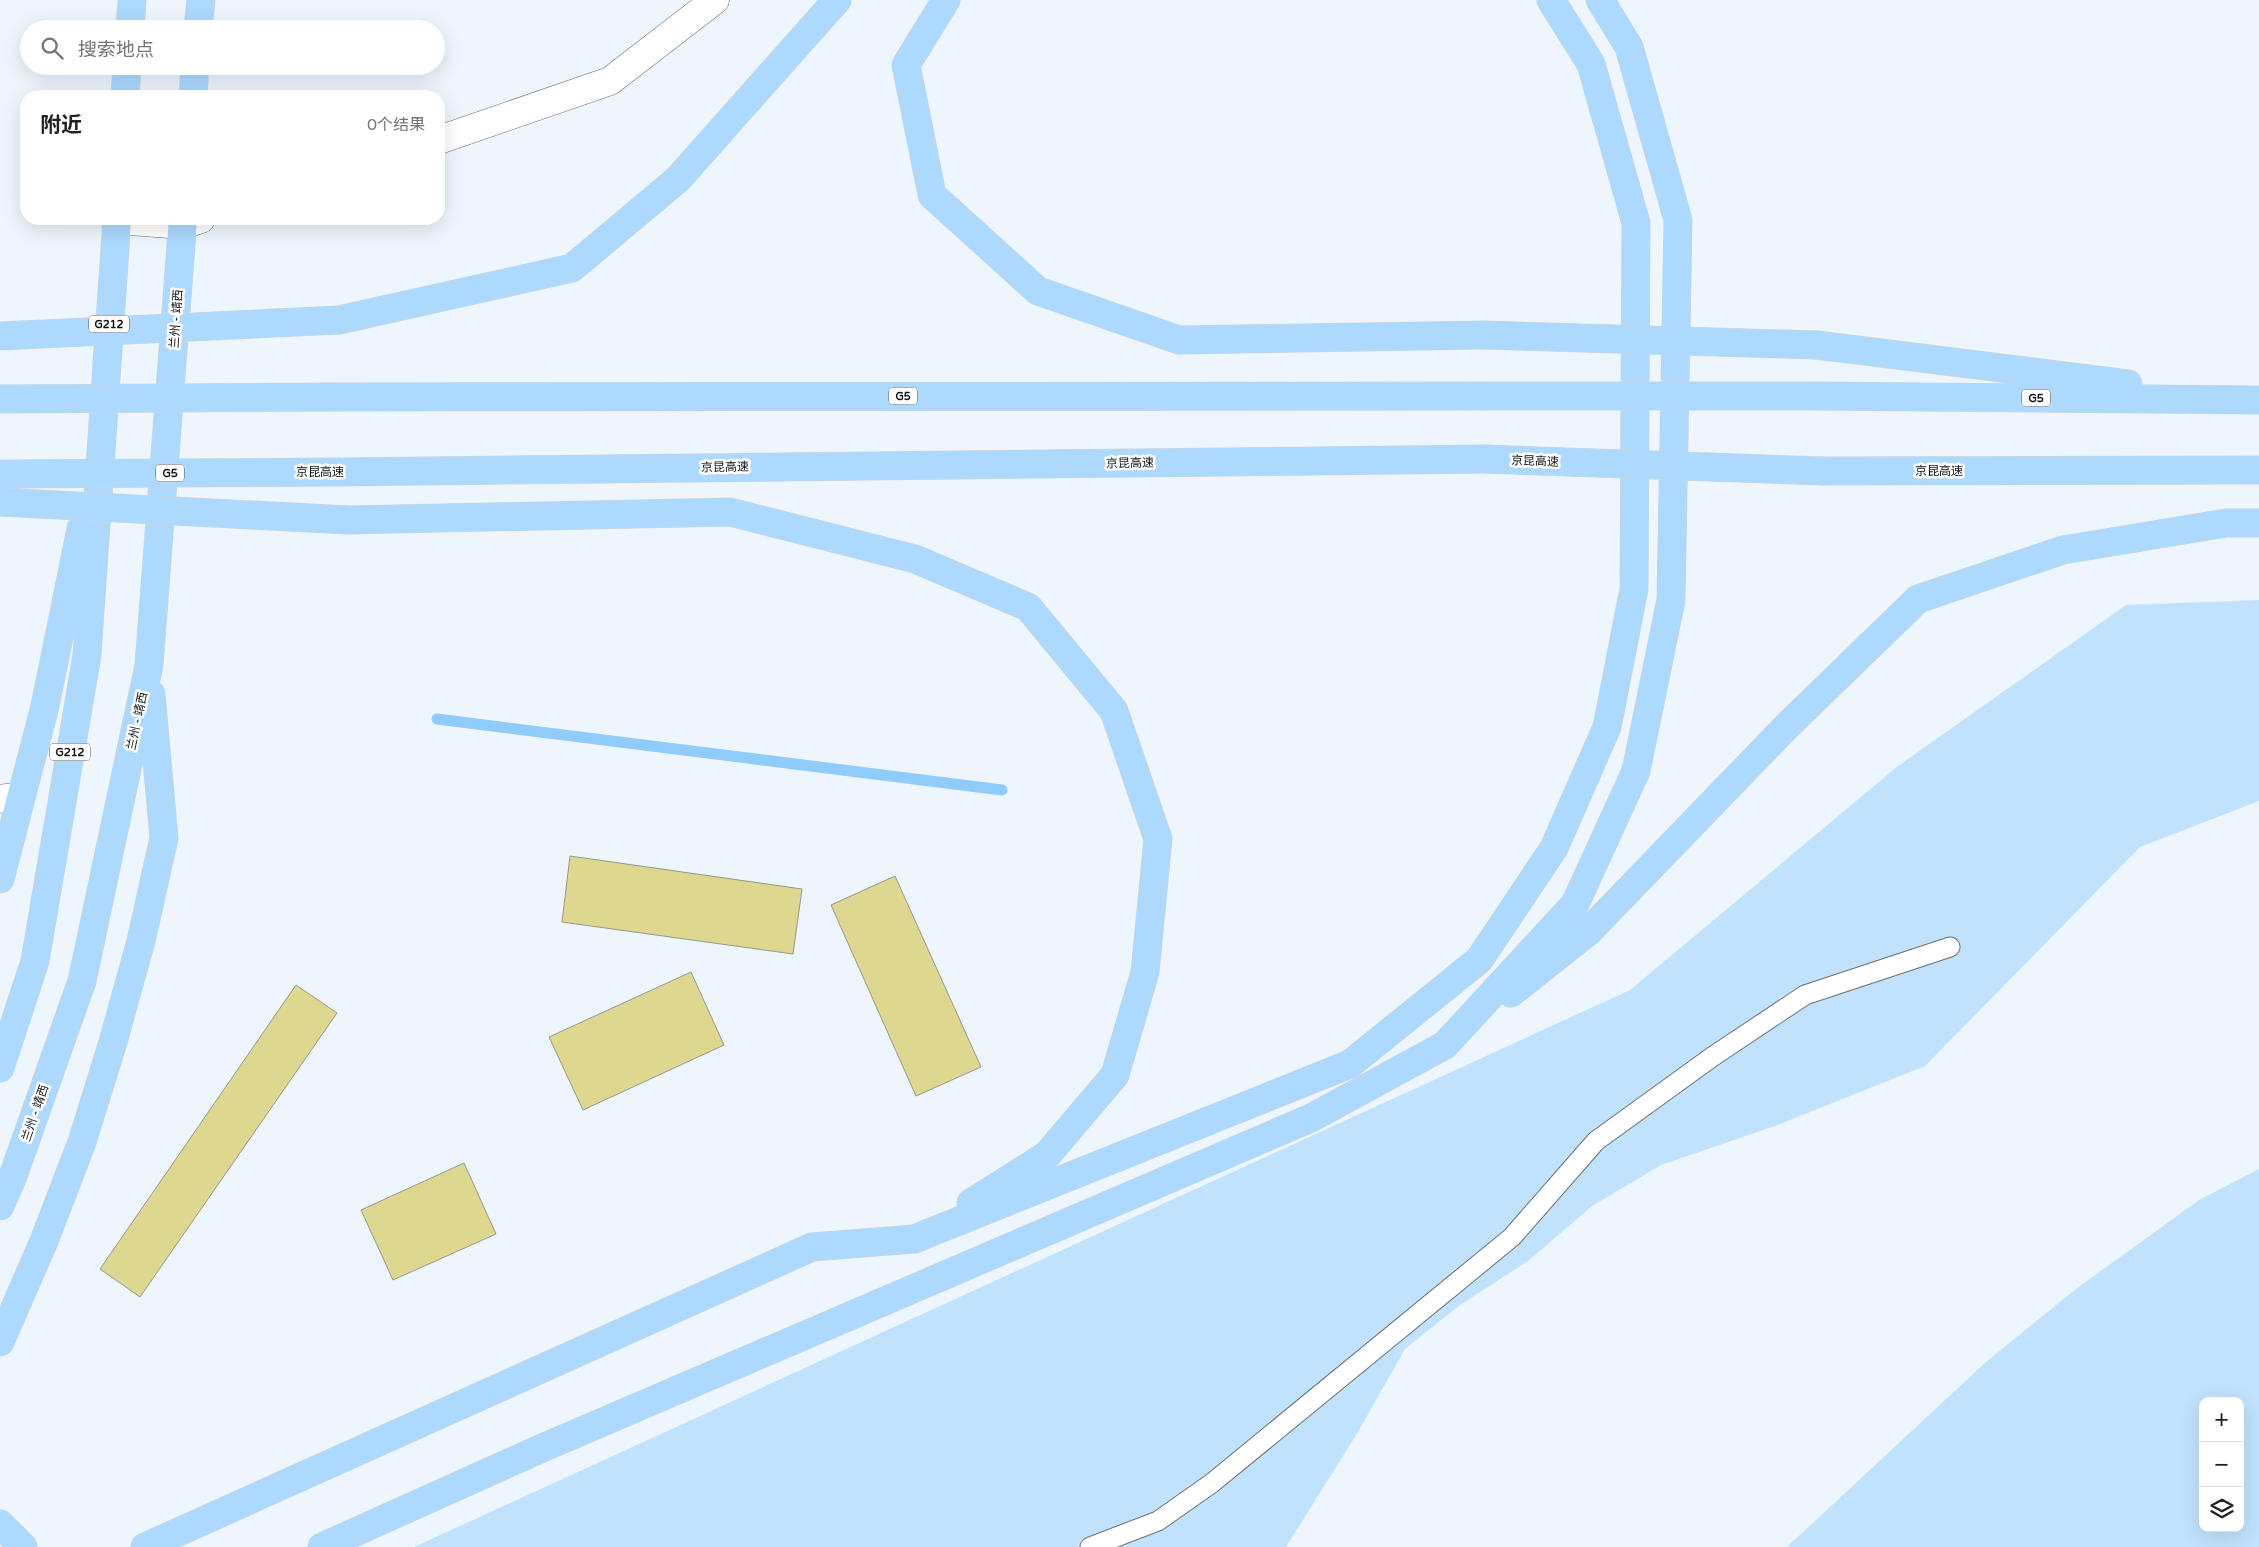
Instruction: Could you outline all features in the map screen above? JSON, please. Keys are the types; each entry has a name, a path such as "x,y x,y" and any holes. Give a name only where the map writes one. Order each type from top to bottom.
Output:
{"highway":[{"path":"131,20 132,0"},
{"path":"199,20 201,0"},
{"path":"0,336 339,320 572,268 678,179 837,0"},
{"path":"946,0 906,65 932,194 1038,291 1178,340 1484,335 1816,345 2258,400"},
{"path":"145,1547 812,1247 914,1239 1350,1064 1479,960 1554,848 1607,726 1634,589 1636,223 1591,64 1551,0"},
{"path":"1445,1045 1575,904 1636,771 1671,600 1678,220 1629,47 1600,0"},
{"path":"125,90 126,75"},
{"path":"193,90 194,75"},
{"name":"G212","path":"0,1068 35,961 87,655 117,225"},
{"name":"兰州 - 靖西","path":"0,1206 13,1176 82,981 149,665 189,225"},
{"name":"G5","path":"0,400 323,397 1812,396 2258,400"},
{"path":"0,879 11,798 45,706 102,430"},
{"name":"京昆高速","path":"0,474 1485,459 1823,471 2259,470"},
{"path":"0,502 348,520 730,512 915,558 1028,608 1114,711 1158,839 1144,972 1115,1075 1047,1155 914,1239"},
{"path":"322,1547 540,1449 1311,1118 1445,1045 1588,932 1786,727 1918,599 2063,550 2226,523 2259,523"},
{"path":"0,1342 44,1241 82,1142 113,1042 141,941 162,848 164,838 149,665"},
{"path":"0,1524 23,1547"}],"street":[{"path":"445,138 610,81 716,0"}],"lane":[{"path":"1090,1547 1158,1521 1212,1483 1512,1237 1596,1141 1712,1057 1805,995 1950,947"}],"shaded area":[{"path":"2259,600 2259,801 2140,847 1925,1066 1775,1126 1661,1165 1592,1206 1528,1261 1460,1305 1405,1349 1358,1432 1286,1547 414,1547 1630,990 1898,766 2126,605"},
{"path":"2259,1169 2259,1547 1787,1547 1986,1362 2076,1289 2199,1200"}],"building":[{"path":"570,856 802,889 793,954 562,922"},
{"path":"895,876 981,1067 916,1096 831,905"},
{"path":"691,972 724,1045 583,1110 549,1037"},
{"path":"296,985 337,1013 140,1297 100,1269"},
{"path":"464,1163 496,1234 393,1280 361,1210"}],"waterway":[{"path":"437,719 1002,790"}]}
